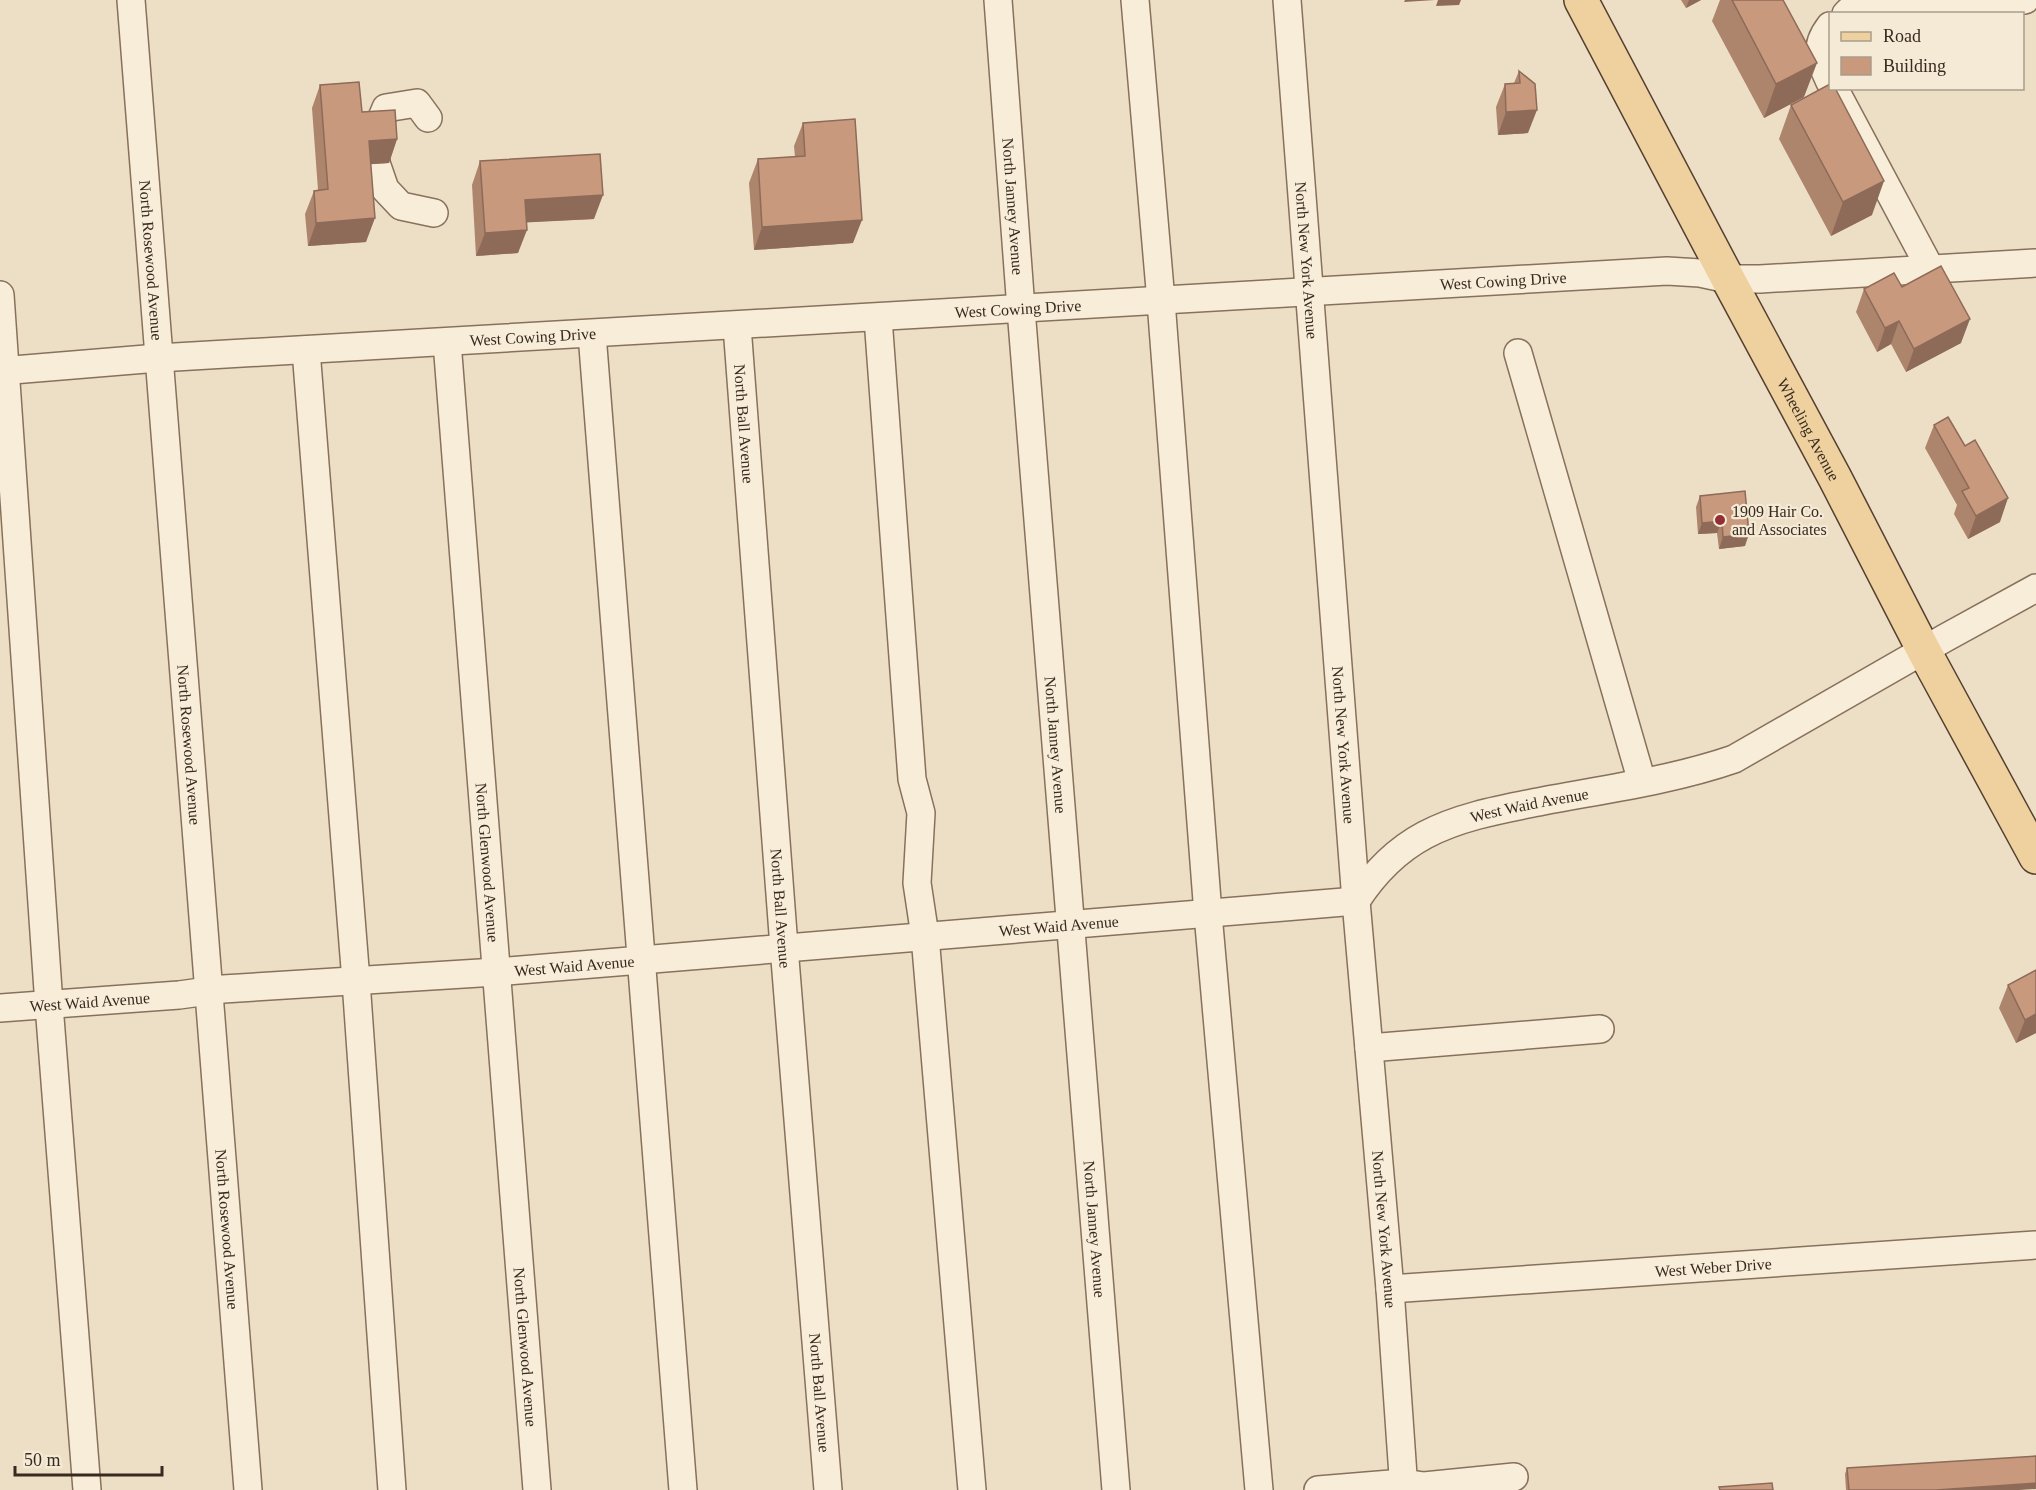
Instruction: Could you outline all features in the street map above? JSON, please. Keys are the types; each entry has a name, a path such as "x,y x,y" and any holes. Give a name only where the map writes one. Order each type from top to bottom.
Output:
{"main road":[{"name":"Wheeling Avenue","path":"1581,0 1924,651 2036,857"}],"street":[{"name":"North Rosewood Avenue","path":"131,0 248,1490"},
{"name":"North Janney Avenue","path":"998,0 1116,1490"},
{"path":"1135,0 1161,300 1208,914 1259,1490"},
{"name":"North New York Avenue","path":"1287,0 1356,901 1390,1289 1404,1487"},
{"path":"1849,12 2025,0"},
{"path":"1829,27 1823,36 1819,61 1829,80"},
{"path":"1835,90 1930,268"},
{"path":"428,118 417,103 386,108 375,134 376,163 385,189 401,206 434,213"},
{"name":"West Cowing Drive","path":"3,371 158,358 1667,271 1700,273 1728,279 1760,279 2036,262"},
{"path":"0,295 3,371 49,1005 87,1490"},
{"path":"878,318 912,779 921,813 917,883 925,936 972,1490"},
{"name":"North Ball Avenue","path":"737,326 828,1490"},
{"path":"592,334 683,1490"},
{"name":"North Glenwood Avenue","path":"447,342 537,1490"},
{"path":"306,350 357,981 392,1490"},
{"path":"1518,354 1642,782"},
{"name":"West Waid Avenue","path":"0,1008 209,992 223,989 496,972 1356,901 1386,862 1425,835 1471,817 1703,770 1734,759 2036,588"},
{"path":"1369,1048 1600,1029"},
{"name":"West Weber Drive","path":"1390,1289 2036,1245"},
{"path":"1317,1490 1424,1486 1514,1477"}],"building":[{"path":"1732,0 1783,0 1817,63 1776,84"},
{"path":"1519,71 1535,84 1537,110 1506,112 1505,84 1520,83"},
{"path":"359,82 362,112 395,110 397,139 369,141 375,218 316,223 314,191 328,189 320,85"},
{"path":"1829,85 1829,90 1836,90 1884,181 1843,202 1791,105"},
{"path":"855,119 862,220 762,227 758,159 805,156 803,123"},
{"path":"600,154 603,195 525,200 527,230 485,233 480,161"},
{"path":"1941,266 1970,319 1914,349 1899,321 1885,328 1864,289 1894,273 1902,287"},
{"path":"1948,417 1965,446 1975,440 2008,498 1976,516 1962,491 1969,488 1934,425"},
{"path":"1745,491 1749,534 1723,537 1722,521 1702,523 1700,496"},
{"path":"2036,970 2036,1014 2025,1020 2008,985"},
{"path":"2036,1456 2036,1483 1936,1490 1849,1490 1847,1468"},
{"path":"1772,1483 1773,1490 1720,1490 1719,1487"}],"place":[{"name":"1909 Hair Co. and Associates","path":"1720,520"}]}
